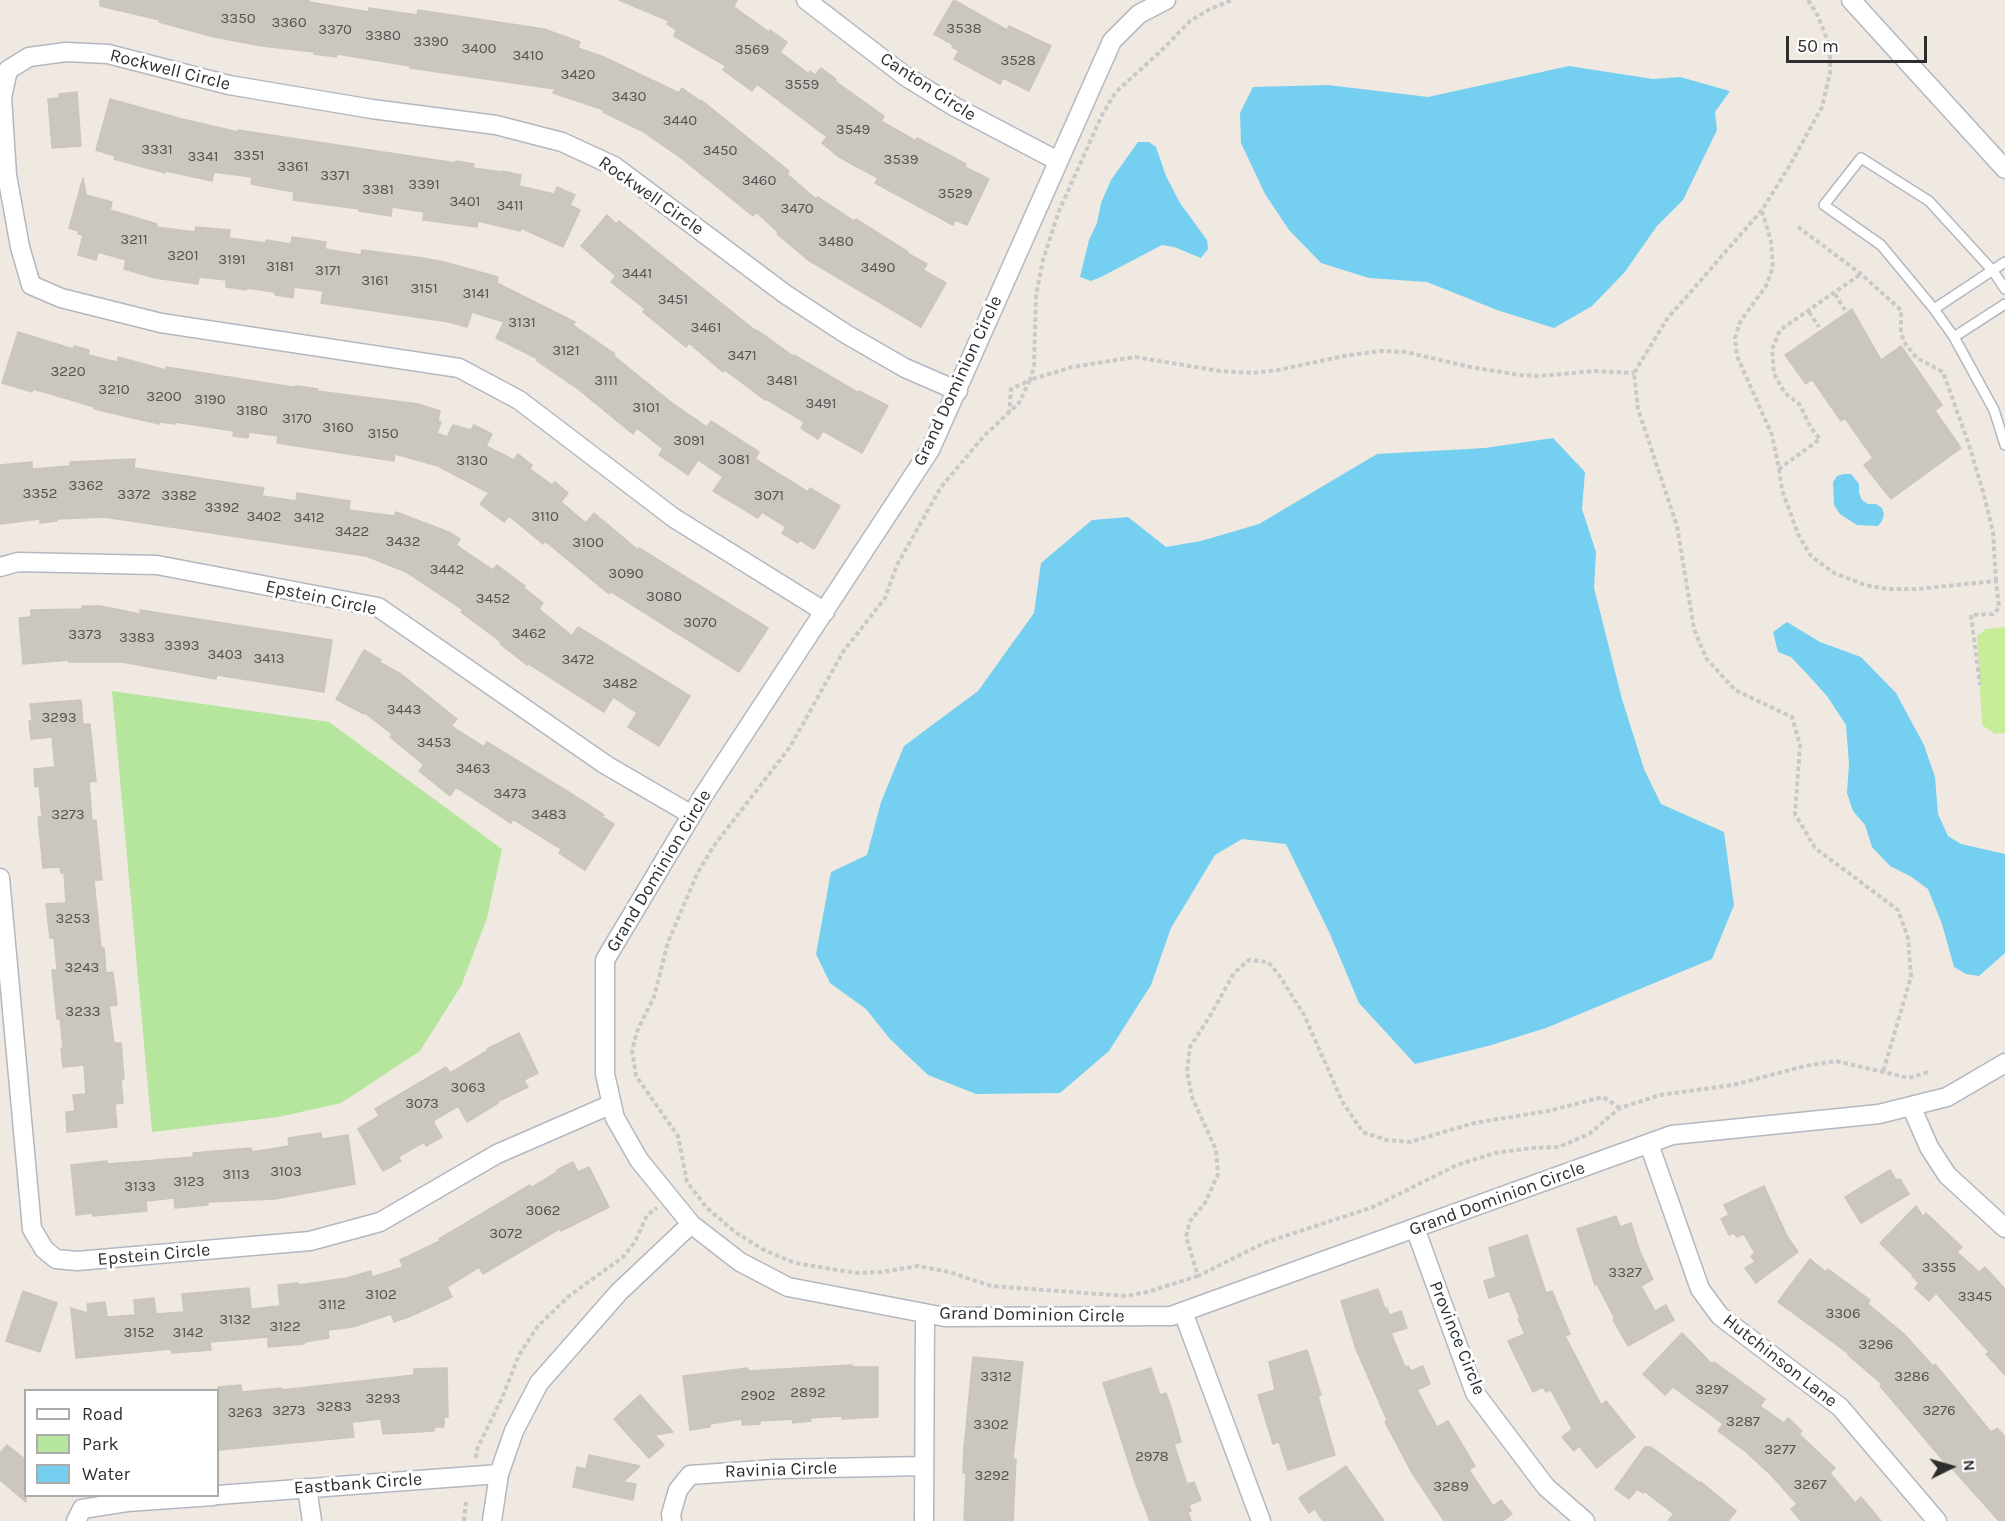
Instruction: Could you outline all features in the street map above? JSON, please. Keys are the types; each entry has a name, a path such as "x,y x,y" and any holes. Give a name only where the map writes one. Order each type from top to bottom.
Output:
{"street":[{"name":"Canton Circle","path":"806,0 905,76 954,107 1058,160"},
{"name":"Grand Dominion Circle","path":"1166,0 1139,14 1112,41 930,450 692,814 605,960 605,1074 615,1118 639,1160 691,1224 740,1262 788,1287 945,1317 1171,1316 1672,1136 1879,1114 1947,1097 2005,1063"},
{"path":"1851,0 2005,169"},
{"name":"Rockwell Circle","path":"825,612 674,518 519,400 459,368 161,323 61,298 31,285 20,247 7,175 2,97 8,70 29,57 66,52 108,54 229,85 372,110 496,125 562,142 614,166 785,294 846,334 905,368 958,391"},
{"name":"Epstein Circle","path":"0,567 18,562 158,565 378,607 606,765 692,814"},
{"name":"Epstein Circle","path":"0,878 32,1229 44,1249 56,1259 77,1261 310,1241 380,1222 497,1154 612,1104"},
{"path":"1911,1106 1929,1147 1947,1175 2005,1228"},
{"name":"Hutchinson Lane","path":"1649,1144 1700,1289 1720,1316 1840,1407 1937,1521"},
{"path":"492,1521 499,1474 514,1431 539,1383 619,1292 691,1224"},
{"name":"Province Circle","path":"1415,1228 1476,1393 1546,1487 1585,1521"},
{"path":"1183,1312 1261,1521"},
{"path":"924,1521 925,1313"},
{"name":"Ravinia Circle","path":"672,1521 671,1514 678,1490 690,1475 776,1469 924,1466"},
{"name":"Eastbank Circle","path":"219,1495 499,1474"},
{"path":"307,1488 312,1521"},
{"path":"76,1521 82,1509 128,1502 199,1497"}],"lane":[{"path":"2005,290 1993,271 1929,201 1861,158 1824,205 1881,246 1934,309 1954,337 1994,410 2005,445"},
{"path":"1934,309 2005,262"},
{"path":"1954,337 2005,304"}],"path":[{"path":"1232,0 1190,21 1115,93 1102,114 1059,211 1043,261 1036,295 1034,366 1019,403 984,436 941,487 897,565 885,598 843,652 790,747 713,847 697,874 668,942 654,997 638,1029 632,1050 636,1076 678,1136 687,1182 707,1208 735,1232 764,1250 795,1263 856,1273 882,1272 918,1266 950,1272 991,1286 1126,1296 1157,1290 1198,1276 1264,1243 1373,1207 1457,1166 1495,1153 1559,1147 1589,1134 1620,1108 1660,1095 1733,1085 1805,1066 1836,1061 1909,1078 1932,1071"},
{"path":"1808,0 1818,16 1830,47 1830,73 1822,107 1762,210 1667,319 1634,372 1638,409 1677,525 1694,629 1706,658 1735,690 1792,717 1800,745 1795,814 1815,848 1898,910 1908,938 1911,977 1883,1072"},
{"path":"1762,210 1771,242 1773,267 1766,286 1740,322 1735,338 1737,356 1772,435 1782,490 1798,534 1811,556 1834,573 1865,585 1887,589 1918,589 1996,581"},
{"path":"1798,227 1862,274 1900,310 1901,334 1912,352 1917,358 1942,372 1969,445 1993,532 1999,608 1993,614 1971,615 1980,685"},
{"path":"1779,468 1820,439 1810,428 1800,405 1785,393 1774,374 1772,349 1780,330 1862,274"},
{"path":"1835,294 1845,309"},
{"path":"1809,312 1819,327"},
{"path":"1009,414 1011,390 1030,380 1072,367 1135,357 1220,371 1252,373 1382,351 1406,352 1470,367 1520,375 1539,376 1594,371 1634,372"},
{"path":"1198,1276 1186,1237 1190,1221 1205,1203 1218,1174 1216,1150 1192,1097 1188,1072 1190,1047 1234,973 1249,960 1268,962 1279,975 1304,1015 1343,1103 1363,1132 1386,1140 1410,1142 1474,1123 1548,1111 1603,1097 1620,1108"},
{"path":"476,1458 477,1449 502,1398 519,1355 538,1326 569,1296 623,1257 635,1242 647,1215 687,1182"},
{"path":"464,1521 466,1502"}],"green space":[{"path":"2005,627 2005,733 1995,734 1982,725 1977,636 1986,629"},
{"path":"112,691 329,722 502,849 487,918 461,986 420,1051 341,1103 278,1117 152,1132"}],"water":[{"path":"1569,66 1653,79 1680,77 1730,91 1715,112 1717,130 1683,200 1657,226 1624,273 1592,306 1554,328 1497,310 1427,282 1369,278 1321,263 1289,230 1265,194 1241,143 1240,113 1253,87 1328,85 1428,97"},
{"path":"1138,142 1149,142 1156,147 1166,176 1180,203 1207,240 1208,249 1201,258 1174,247 1162,245 1091,281 1080,277 1101,203 1111,180"},
{"path":"1553,438 1585,472 1582,509 1596,552 1594,588 1622,699 1644,769 1661,804 1724,832 1734,905 1712,959 1546,1028 1488,1046 1415,1064 1359,1003 1330,934 1286,844 1242,839 1215,855 1171,928 1151,985 1109,1051 1060,1093 976,1094 928,1075 890,1039 866,1009 830,983 816,954 831,872 867,855 881,802 904,746 978,691 1034,613 1041,563 1092,520 1128,517 1166,547 1201,541 1259,524 1377,454 1485,448"},
{"path":"1851,474 1859,484 1862,500 1882,508 1884,514 1878,526 1857,525 1840,514 1834,505 1833,482 1837,476"},
{"path":"1787,622 1820,642 1861,657 1896,693 1924,745 1935,777 1938,814 1948,836 1961,844 2005,854 2005,953 1979,976 1966,974 1954,967 1942,924 1928,889 1910,876 1890,866 1872,847 1865,825 1853,811 1847,793 1849,764 1846,725 1827,696 1808,675 1791,657 1778,652 1773,632"}],"building":[{"path":"100,0 309,0 309,2 369,12 369,8 417,15 418,10 544,29 580,42 578,48 604,57 679,93 682,88 701,100 789,171 787,174 816,199 818,197 854,221 856,219 927,264 923,270 946,283 921,327 808,260 777,234 778,232 756,212 753,216 681,158 642,131 603,112 604,110 553,93 555,89 214,37 159,22 160,20 100,6"},
{"path":"619,0 737,0 734,7 787,42 780,52 809,74 810,71 815,75 821,68 836,79 835,81 884,116 881,121 916,141 917,138 966,164 965,167 989,179 967,225 955,220 953,225 875,183 878,178 839,157 822,143 827,137 757,84 752,91 723,70 726,66 674,36 676,30 667,24 669,21"},
{"path":"954,0 1007,30 1009,26 1051,46 1029,91 1003,78 1000,84 954,59 959,51 934,34"},
{"path":"77,92 81,146 52,148 48,99 59,98 59,94"},
{"path":"110,99 238,132 238,130 456,163 456,161 474,164 473,168 521,175 519,186 554,194 557,187 575,195 570,205 580,210 563,247 521,228 520,231 478,221 477,227 423,220 424,212 392,207 391,216 293,200 294,192 251,184 252,177 214,172 212,181 166,171 165,173 114,159 115,156 96,150"},
{"path":"83,178 86,195 112,202 110,210 157,224 156,227 195,232 196,227 230,230 229,238 266,243 266,240 291,244 292,237 326,242 325,249 361,255 362,250 423,258 498,277 497,283 575,322 573,325 615,354 614,356 672,403 707,427 711,421 759,452 755,459 808,492 810,488 840,506 814,549 800,540 798,543 782,533 786,527 762,512 758,518 713,491 723,477 698,460 688,475 659,455 663,449 637,428 633,434 578,389 537,361 538,359 496,338 504,322 472,312 467,327 449,322 321,303 323,291 294,287 293,298 275,295 275,292 226,287 226,280 199,277 198,284 155,278 124,269 126,260 98,252 96,260 78,255 83,235 69,228"},
{"path":"607,215 616,224 619,221 756,331 793,356 859,393 859,391 888,406 862,453 823,431 818,439 801,428 804,422 765,400 725,370 723,372 689,343 686,347 643,312 645,309 611,282 616,276 581,246"},
{"path":"1852,309 1881,360 1901,346 1942,405 1935,411 1961,448 1891,499 1864,465 1873,458 1845,418 1841,421 1812,379 1806,384 1785,355"},
{"path":"18,332 73,349 74,346 89,350 88,355 117,362 118,357 166,370 166,367 292,387 298,386 318,389 317,391 418,404 440,411 438,421 441,422 437,433 447,437 453,425 471,430 474,425 492,434 486,446 514,460 518,454 532,465 530,469 552,485 555,482 568,493 561,502 586,523 594,513 638,550 639,548 768,628 739,672 610,591 609,594 545,541 543,544 509,516 504,522 480,504 489,493 438,466 395,454 394,461 277,443 278,436 249,432 248,438 233,436 234,431 175,422 175,424 159,422 159,424 94,409 95,407 33,389 32,392 2,383"},
{"path":"135,459 134,468 264,488 262,496 296,501 297,493 350,501 349,510 394,516 396,512 451,533 460,539 456,545 493,570 497,565 525,586 524,588 543,603 539,609 572,636 578,627 690,696 659,746 628,727 637,713 613,697 604,712 529,664 527,665 461,612 463,610 406,572 366,556 104,517 57,519 57,521 40,523 40,519 0,524 0,465 32,462 32,469 70,466 70,462"},
{"path":"82,606 100,606 140,614 140,610 332,640 324,692 217,675 216,679 122,662 69,662 69,660 23,664 19,618 31,617 31,610 82,609"},
{"path":"364,650 381,660 379,662 401,674 457,719 451,726 484,747 487,742 567,791 614,824 585,870 559,853 561,849 513,819 511,823 456,787 450,796 419,771 424,765 390,737 392,734 365,713 336,699"},
{"path":"81,700 83,724 90,724 96,781 89,782 92,821 96,820 102,880 94,880 101,948 104,948 106,973 113,972 117,1005 109,1006 114,1043 121,1043 124,1079 121,1079 123,1103 115,1104 117,1127 67,1132 66,1112 75,1111 73,1095 86,1094 84,1065 63,1067 60,1019 57,1019 52,970 57,970 54,938 50,938 46,904 66,903 64,873 61,873 60,867 43,868 38,817 42,817 39,786 35,787 34,769 55,767 52,737 31,739 29,721 32,721 30,704"},
{"path":"519,1033 538,1073 524,1080 528,1087 497,1102 467,1122 458,1106 433,1121 442,1137 426,1146 424,1142 398,1157 401,1161 383,1171 358,1129 379,1116 375,1109 446,1067 450,1073 487,1049"},
{"path":"321,1133 322,1139 348,1135 355,1184 275,1199 208,1202 208,1205 175,1208 174,1198 146,1201 147,1211 93,1216 93,1213 76,1215 71,1165 194,1157 193,1153 251,1148 252,1152 289,1146 288,1138"},
{"path":"573,1162 578,1172 589,1167 609,1207 561,1231 559,1229 483,1274 479,1267 447,1287 452,1297 411,1316 394,1322 391,1314 353,1327 328,1330 329,1338 304,1342 304,1344 268,1347 268,1337 210,1342 211,1350 172,1353 171,1349 76,1358 71,1308 88,1313 87,1304 105,1302 107,1317 135,1315 134,1300 154,1298 156,1314 184,1312 182,1294 249,1288 251,1309 280,1306 278,1285 298,1283 299,1285 347,1278 371,1271 372,1277 403,1267 400,1260 440,1241 439,1239"},
{"path":"1890,1170 1896,1180 1900,1179 1909,1194 1861,1223 1845,1197"},
{"path":"1764,1186 1787,1236 1798,1252 1756,1283 1745,1268 1755,1262 1751,1256 1755,1253 1744,1234 1737,1237 1734,1233 1729,1235 1721,1219 1729,1215 1724,1205"},
{"path":"1916,1206 1923,1217 1926,1213 1962,1247 1957,1252 1979,1272 1985,1267 2005,1289 2005,1375 1986,1354 1989,1352 1936,1293 1929,1301 1915,1288 1919,1283 1913,1275 1880,1243"},
{"path":"1616,1216 1620,1227 1631,1223 1640,1252 1653,1279 1641,1286 1655,1311 1666,1305 1674,1320 1628,1346 1597,1284 1595,1285 1577,1229"},
{"path":"1527,1235 1546,1293 1552,1291 1570,1334 1565,1336 1601,1405 1606,1401 1635,1437 1597,1468 1579,1446 1574,1451 1562,1437 1572,1429 1551,1390 1546,1392 1543,1387 1533,1392 1515,1356 1508,1341 1525,1334 1509,1291 1489,1298 1484,1281 1496,1277 1489,1248"},
{"path":"1810,1259 1826,1272 1828,1269 1870,1300 1868,1304 1904,1334 1933,1366 1935,1364 1991,1432 1997,1428 2005,1437 2005,1521 1999,1521 1948,1466 1880,1386 1882,1384 1849,1354 1778,1302"},
{"path":"1378,1289 1389,1315 1401,1311 1407,1328 1391,1333 1405,1367 1408,1366 1411,1371 1423,1366 1430,1384 1417,1390 1437,1427 1448,1421 1475,1466 1469,1470 1493,1506 1501,1500 1512,1514 1503,1521 1444,1521 1411,1471 1385,1422 1387,1420 1356,1349 1341,1301"},
{"path":"23,1291 57,1303 40,1352 6,1341"},
{"path":"1682,1333 1712,1364 1714,1362 1765,1399 1760,1406 1784,1423 1788,1418 1802,1431 1799,1434 1835,1468 1830,1473 1855,1503 1861,1497 1881,1521 1801,1521 1791,1509 1797,1504 1771,1475 1745,1451 1718,1431 1723,1424 1673,1387 1665,1395 1643,1374"},
{"path":"1307,1350 1321,1395 1318,1396 1335,1455 1288,1470 1279,1442 1273,1444 1258,1395 1275,1390 1269,1362"},
{"path":"973,1357 1023,1362 1013,1459 1016,1459 1013,1521 964,1521 966,1473 963,1473 964,1448"},
{"path":"852,1365 852,1367 878,1367 878,1417 842,1419 842,1416 810,1418 811,1421 793,1423 792,1419 760,1421 760,1424 742,1425 742,1419 690,1430 683,1376 748,1368 748,1371"},
{"path":"447,1368 448,1417 444,1417 444,1427 434,1427 434,1431 383,1434 381,1419 352,1422 354,1437 219,1450 218,1387 241,1385 242,1392 281,1388 282,1390 414,1375 414,1369"},
{"path":"1151,1368 1160,1395 1166,1393 1172,1410 1181,1442 1174,1444 1187,1484 1194,1482 1201,1500 1189,1505 1191,1511 1188,1512 1191,1521 1150,1521 1103,1383"},
{"path":"640,1395 673,1432 655,1435 664,1445 649,1458 614,1419"},
{"path":"7,1445 24,1458 26,1502 0,1480 0,1453"},
{"path":"1645,1447 1651,1447 1701,1482 1736,1511 1728,1521 1668,1521 1674,1514 1644,1491 1643,1493 1637,1489 1629,1499 1615,1489"},
{"path":"589,1455 640,1466 623,1482 636,1484 633,1500 573,1487 577,1467 586,1469"},
{"path":"1346,1466 1384,1521 1323,1521 1315,1509 1309,1513 1299,1498"}]}
